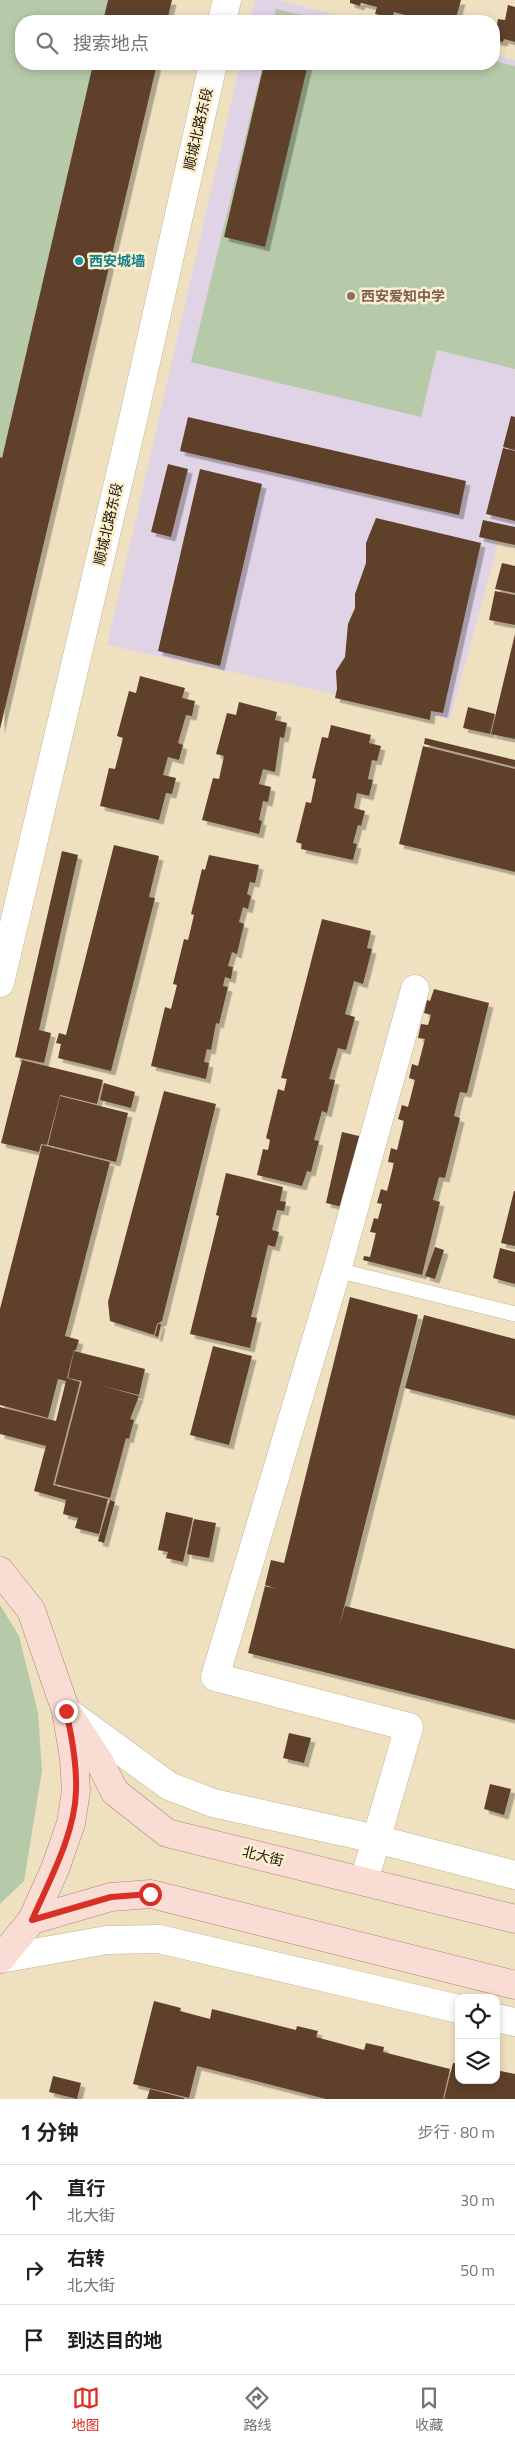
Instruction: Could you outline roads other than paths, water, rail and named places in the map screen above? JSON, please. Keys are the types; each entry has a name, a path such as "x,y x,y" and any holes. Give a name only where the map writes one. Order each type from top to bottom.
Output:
{"main road":[{"name":"北大街","path":"0,1571 30,1610 66,1711 74,1758 76,1791 71,1823 55,1869 32,1920 0,1959"},
{"name":"北大街","path":"66,1711 99,1761 114,1792 167,1832 515,1920"},
{"path":"32,1920 111,1897 150,1894 515,1985"}],"street":[{"path":"223,15 227,0"},
{"name":"顺城北路东段","path":"0,983 132,424 212,70"},
{"path":"364,1881 409,1727 215,1677 337,1270 415,989"},
{"path":"66,1711 169,1786 213,1803 376,1839 515,1875"},
{"path":"0,1959 107,1940 159,1939 455,2008"},
{"path":"500,2019 515,2022"}],"lane":[{"path":"337,1270 515,1314"}],"place":[{"name":"西安城墙","path":"79,261"},
{"name":"西安爱知中学","path":"351,296"}]}
